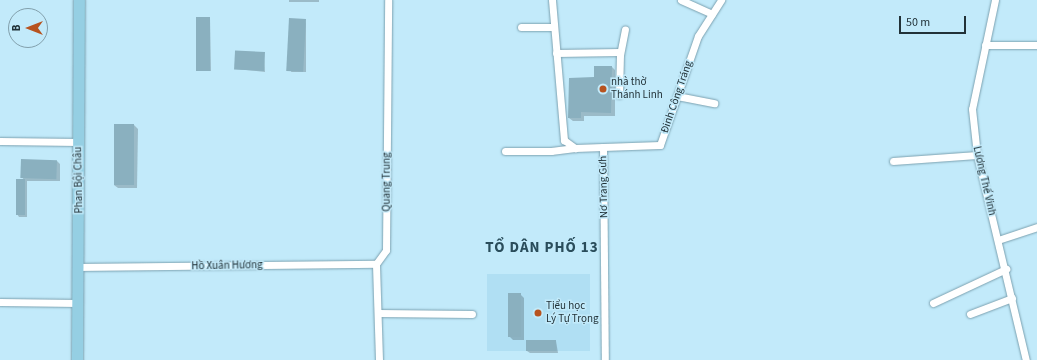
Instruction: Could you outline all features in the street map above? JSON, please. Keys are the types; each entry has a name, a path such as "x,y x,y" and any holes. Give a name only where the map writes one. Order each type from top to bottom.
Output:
{"main road":[{"name":"Phan Bội Châu","path":"77,360 79,0"}],"street":[{"name":"Quang Trung","path":"376,264 386,250 388,0"},
{"path":"552,0 564,140 575,148"},
{"path":"681,0 712,14"},
{"name":"Đinh Công Tráng","path":"603,147 660,145 698,36 721,0"},
{"name":"Lương Thế Vinh","path":"995,0 972,109 977,155 1006,269 1026,360"},
{"path":"521,27 554,27"},
{"path":"619,95 620,52 626,29"},
{"path":"985,45 1037,45"},
{"path":"556,54 620,52"},
{"path":"677,96 714,103"},
{"path":"0,140 78,142"},
{"name":"Nơ Trang Gưh","path":"505,151 551,151 603,147 605,360"},
{"path":"893,161 977,155"},
{"path":"998,240 1037,227"},
{"path":"376,264 379,360"},
{"name":"Hồ Xuân Hương","path":"78,267 376,264"},
{"path":"933,303 1006,269"},
{"path":"970,314 1012,298"},
{"path":"0,302 78,303"},
{"path":"378,312 472,314"}],"shaded area":[{"name":"Tiểu học Lý Tự Trọng","path":"487,274 590,274 590,351 487,351"}],"building":[{"path":"196,17 210,17 210,71 196,71"},
{"path":"289,18 306,19 303,72 286,71"},
{"path":"235,50 265,52 264,71 234,69"},
{"path":"594,66 612,66 611,113 581,112 581,118 568,118 569,78 594,77"},
{"path":"114,124 134,124 134,185 114,185"},
{"path":"21,159 57,160 56,179 20,178"},
{"path":"16,179 25,179 25,215 16,215"},
{"path":"508,293 521,293 521,337 508,337"},
{"path":"526,340 556,340 556,351 526,351"}],"place":[{"name":"nhà thờ Thánh Linh","path":"603,89"},
{"name":"Tiểu học Lý Tự Trọng","path":"538,313"}],"district":[{"name":"TỔ DÂN PHỐ 13","path":"542,248"}]}
